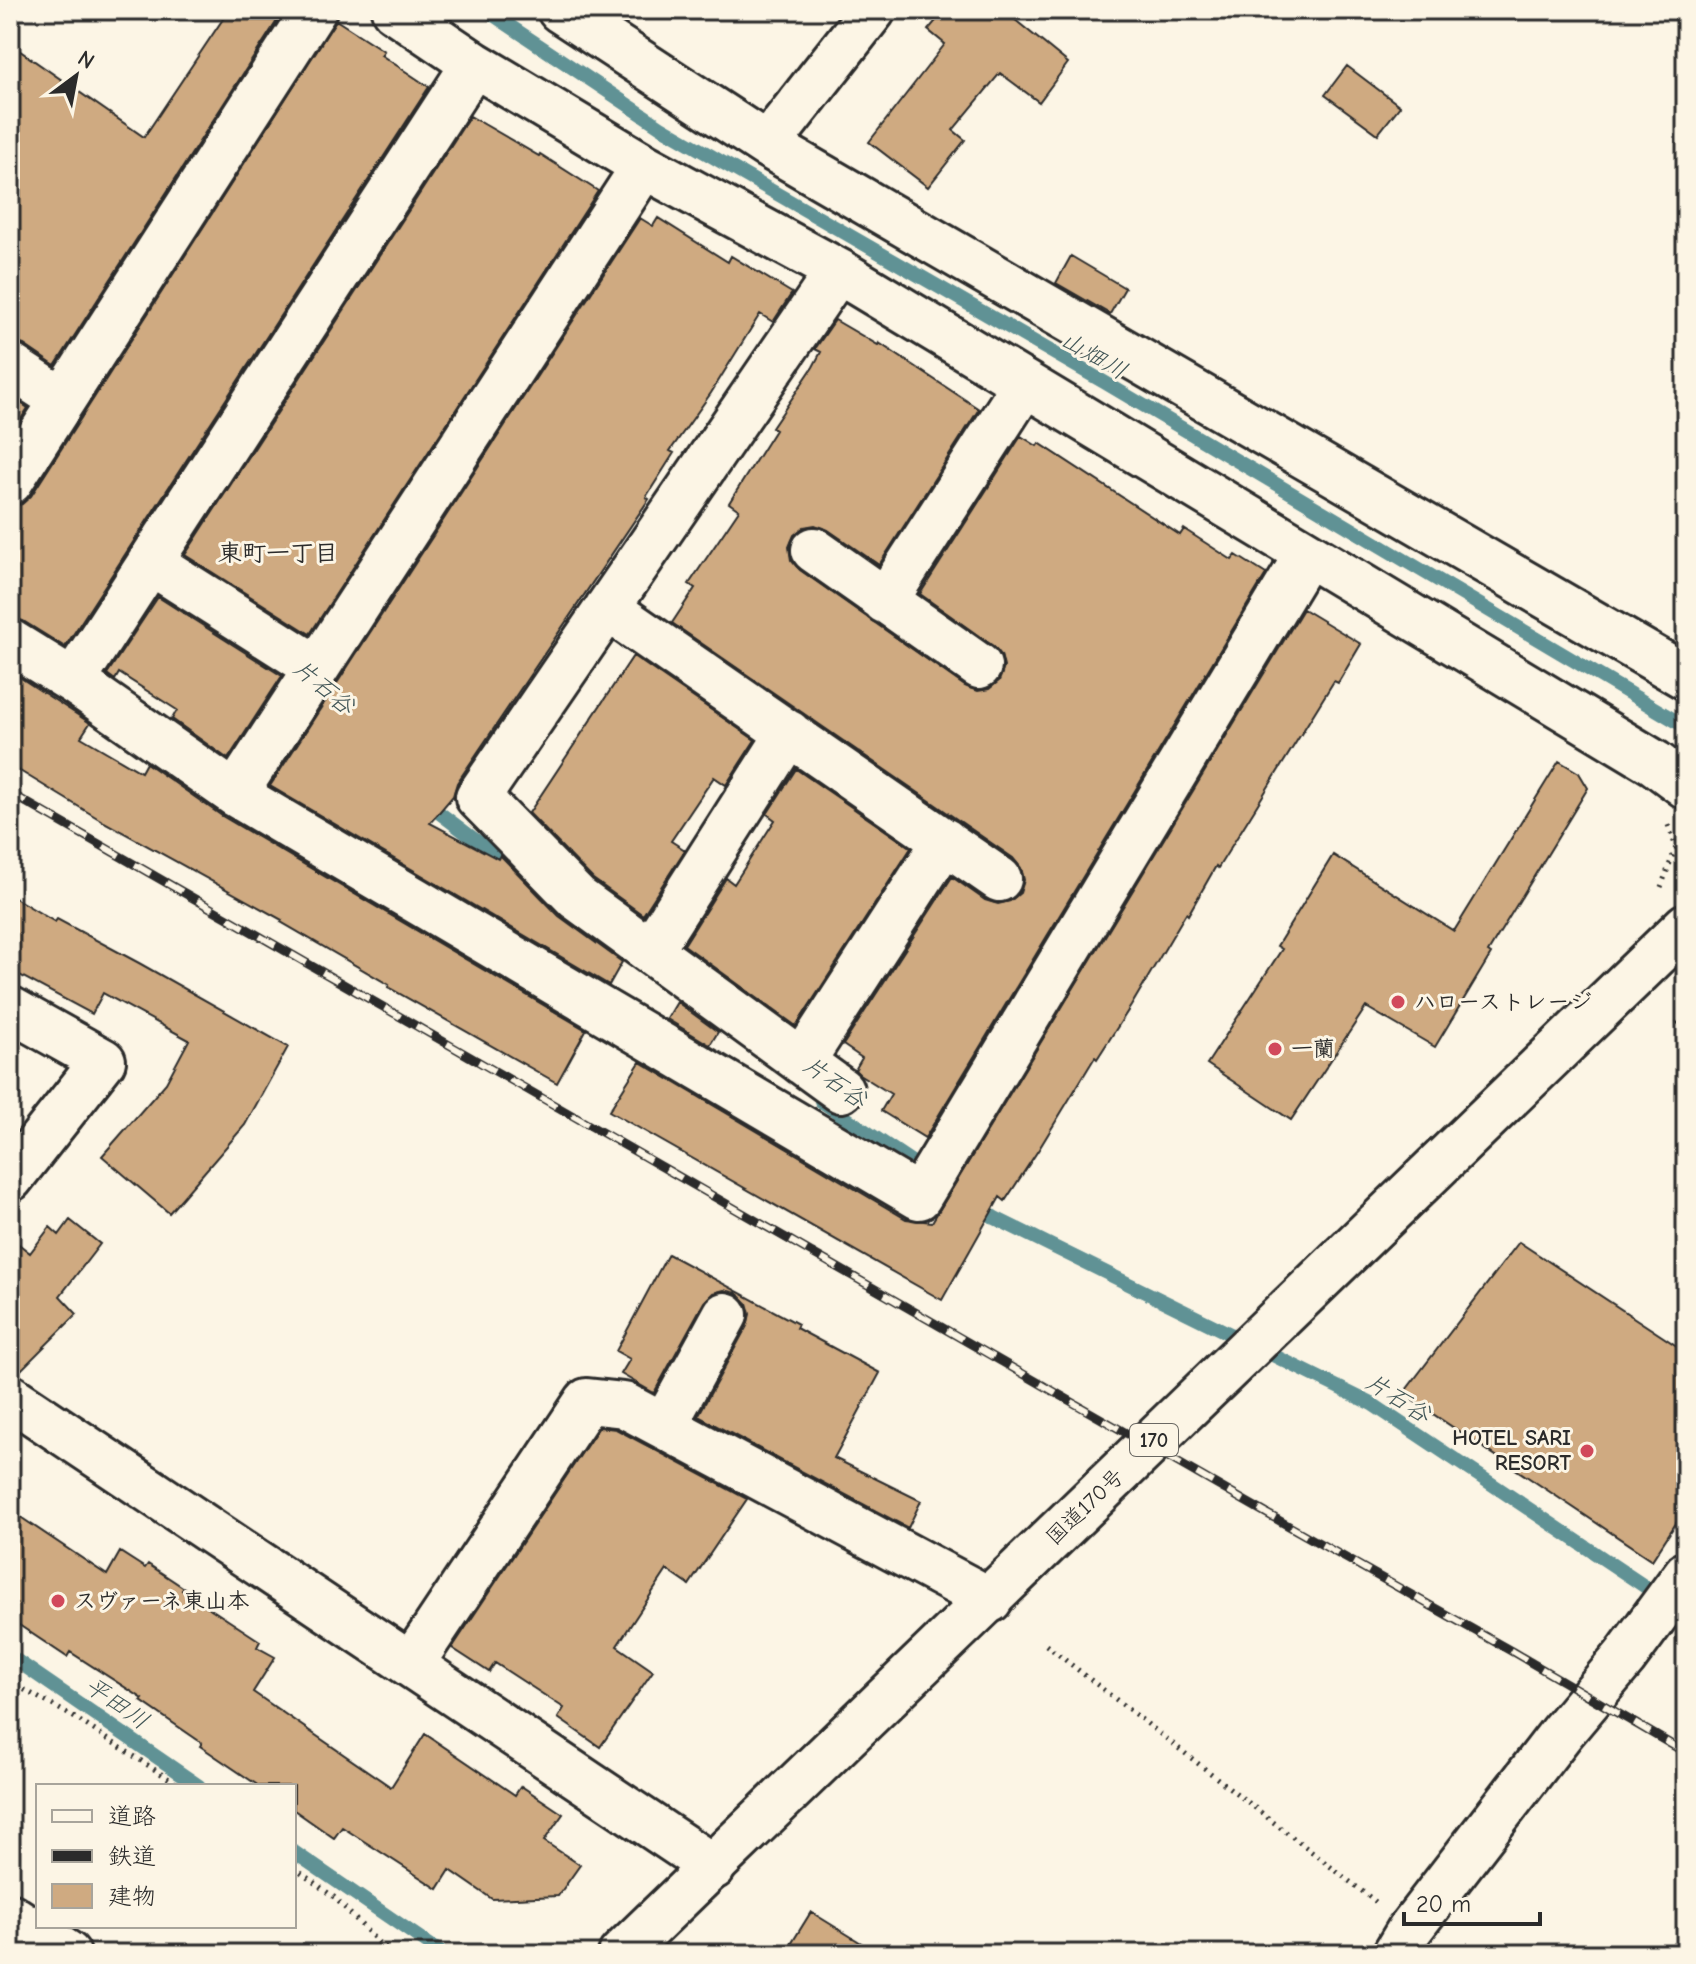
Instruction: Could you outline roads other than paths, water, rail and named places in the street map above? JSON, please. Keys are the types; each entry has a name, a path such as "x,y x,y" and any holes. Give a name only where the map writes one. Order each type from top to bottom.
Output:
{"main road":[{"path":"10,482 314,10"},
{"path":"394,10 474,64 644,166 838,271 1655,763 1676,800"},
{"path":"560,10 767,145 1686,677"},
{"path":"767,145 873,10"},
{"path":"73,681 474,64"},
{"path":"235,794 644,166"},
{"path":"838,271 478,797 577,898 841,1090"},
{"path":"10,366 62,400"},
{"path":"885,601 1025,384"},
{"path":"814,550 979,666"},
{"path":"10,642 73,681 235,794 919,1197 1307,554"},
{"path":"150,562 317,668"},
{"path":"607,608 999,879"},
{"path":"650,951 789,733"},
{"path":"802,1062 945,841"},
{"name":"国道170号","path":"621,1954 1686,926"},
{"path":"10,1009 103,1061 10,1179"},
{"path":"664,1426 725,1315"},
{"path":"10,1397 713,1867"},
{"path":"412,1663 587,1401 624,1405 990,1600"},
{"path":"1414,1946 1562,1732 1625,1657 1686,1574"},
{"path":"10,1916 68,1954"}],"waterway":[{"name":"山畑川","path":"486,10 661,127 1104,382 1686,727"},
{"name":"片石谷","path":"425,802 543,891"},
{"name":"片石谷","path":"821,1101 995,1218 1372,1404 1686,1614"},
{"name":"平田川","path":"10,1656 196,1784"},
{"name":"平田川","path":"296,1853 443,1954"}],"railway":[{"path":"10,793 1686,1753"}],"place":[{"name":"ハローストレージ","path":"1398,1002"},
{"name":"一蘭","path":"1275,1049"},
{"name":"HOTEL SARI RESORT","path":"1587,1451"},
{"name":"スヴァーネ東山本","path":"58,1601"}],"district":[{"name":"東町一丁目","path":"278,553"}]}
